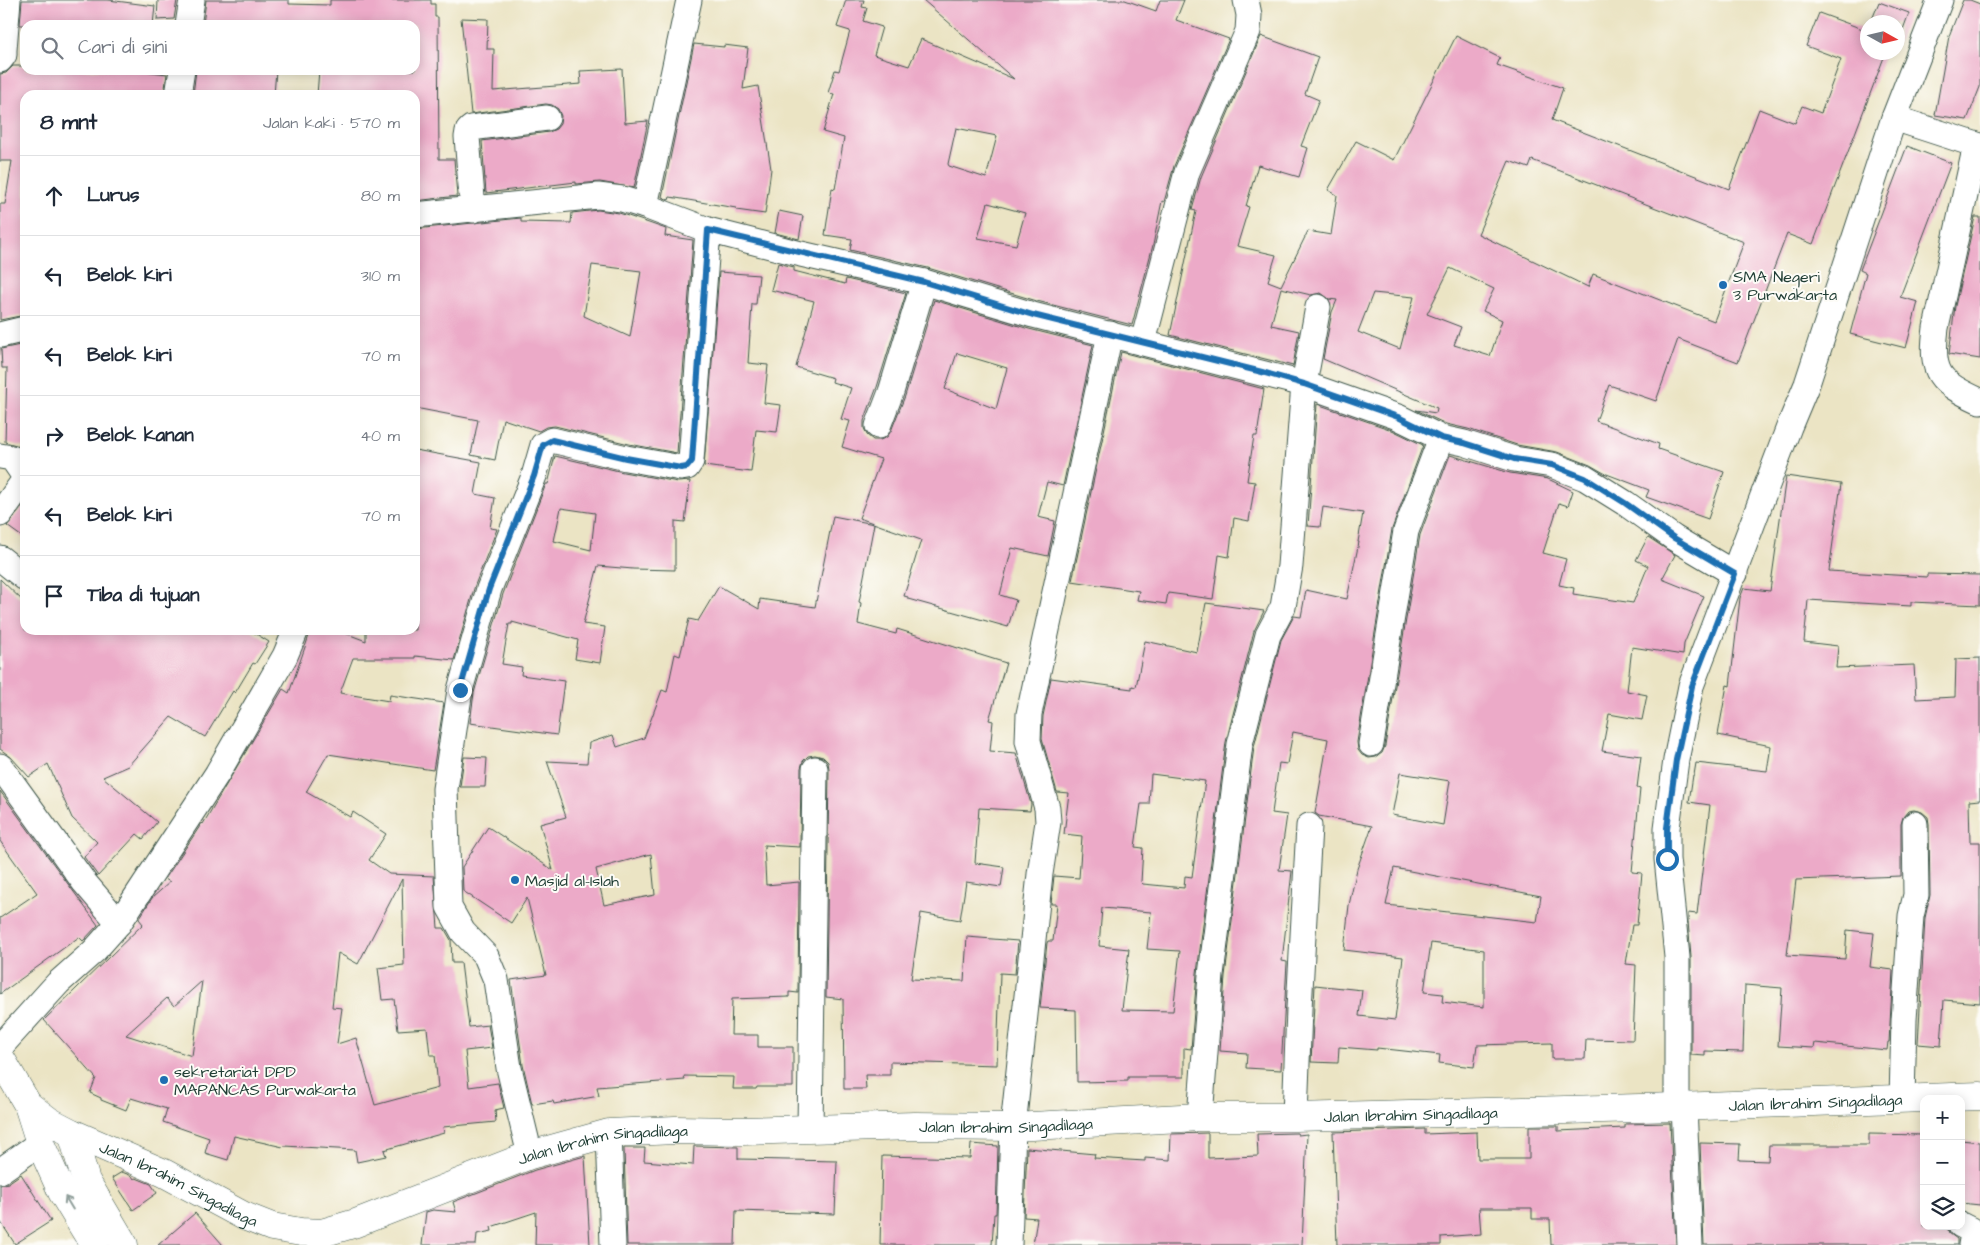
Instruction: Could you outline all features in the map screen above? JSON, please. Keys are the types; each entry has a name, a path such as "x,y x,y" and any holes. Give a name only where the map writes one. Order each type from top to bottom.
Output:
{"main road":[{"path":"0,1057 28,1105 40,1144 62,1192 94,1245"},
{"name":"Jalan Ibrahim Singadilaga","path":"1965,1097 1980,1096"},
{"name":"Jalan Ibrahim Singadilaga","path":"28,1105 50,1122 164,1173 244,1216 272,1227 301,1232 322,1232 356,1223 530,1155 609,1133 915,1126 1013,1127 1200,1117 1295,1117 1920,1098"},
{"path":"72,1133 86,1181 124,1245"}],"street":[{"path":"0,60 4,55 8,0"},
{"path":"189,20 192,0"},
{"path":"645,206 688,0"},
{"path":"1143,342 1187,172 1248,31 1249,15 1246,0"},
{"path":"1690,1245 1680,1107 1677,957 1667,859 1667,828 1676,760 1692,686 1789,427 1807,384 1838,284 1894,118 1940,0"},
{"path":"179,90 181,75"},
{"path":"473,210 466,137 468,131 471,128 547,118"},
{"path":"1894,118 1978,145 1936,328 1933,350 1937,374 1955,388 1980,401"},
{"path":"420,215 598,196 622,199 708,230 924,282 1033,315 1304,384 1398,417 1441,438 1464,443 1514,459 1552,465 1585,478 1625,503 1674,538 1735,574"},
{"path":"530,1155 509,1068 496,980 486,956 463,932 449,907 445,789 460,690 489,589 534,476 543,445 552,440 626,458 681,468 687,467 692,461 708,230"},
{"path":"878,426 891,392 924,282"},
{"path":"1200,1117 1212,975 1240,744 1268,635 1283,607 1290,566 1304,384 1318,307"},
{"path":"0,334 20,331"},
{"path":"1009,1245 1013,1127 1040,874 1048,822 1047,808 1028,741 1029,714 1110,334"},
{"path":"1371,744 1406,530 1441,438"},
{"path":"0,456 12,458 20,470"},
{"path":"0,514 20,485"},
{"path":"0,558 20,574"},
{"path":"0,1048 58,983 94,951 119,923 217,774 285,656 294,635"},
{"path":"0,766 84,882 119,923"},
{"path":"810,1129 815,769"},
{"path":"1902,1099 1904,1020 1911,916 1916,895 1915,824"},
{"path":"1295,1117 1309,826"},
{"path":"609,1133 613,1245"},
{"path":"0,1171 40,1144"},
{"path":"1965,1227 1971,1230 1973,1234 1971,1245"}],"building":[{"path":"22,0 108,0 155,6 154,20 20,20"},
{"path":"158,0 177,0 174,19 157,20"},
{"path":"206,0 289,0 289,4 330,5 330,0 431,0 431,4 435,4 435,17 438,17 439,159 454,159 457,196 420,200 420,90 317,90 319,75 420,75 420,20 204,20"},
{"path":"846,0 864,0 862,7 867,8 863,21 882,27 874,55 909,66 921,39 1014,79 923,0 1125,0 1156,11 1160,0 1184,0 1176,20 1229,39 1174,166 1164,202 1162,201 1153,245 1132,325 1037,301 928,268 850,250 852,239 825,235 832,188 835,189 844,138 823,132 834,94 828,93 835,70 839,71 850,31 837,27","holes":["956,128 997,136 986,178 949,166","988,203 1025,213 1016,245 978,238"]},
{"path":"1963,0 1970,0 1980,4 1980,87 1967,120 1935,115 1949,36"},
{"path":"1879,2 1909,13 1905,24 1905,15 1874,15"},
{"path":"1819,13 1860,28 1860,60 1883,60 1813,244 1787,234 1738,362 1678,339 1656,401 1609,385 1596,421 1659,444 1658,449 1724,472 1708,519 1646,497 1649,490 1557,452 1517,445 1446,424 1416,410 1436,413 1437,408 1323,359 1332,312 1337,300 1329,299 1321,293 1311,295 1281,288 1271,325 1299,331 1293,366 1170,335 1196,211 1192,210 1201,177 1261,36 1318,57 1305,94 1319,100 1301,146 1308,148 1299,177 1258,165 1246,206 1249,207 1237,246 1276,255 1268,281 1281,286 1308,231 1331,235 1337,195 1328,190 1356,141 1394,160 1456,36 1500,58 1497,65 1563,88 1552,120 1729,189 1759,109 1795,123 1802,106 1821,113 1841,59 1806,46","holes":["1532,160 1744,242 1714,321 1593,274 1588,287 1478,234 1509,161 1529,168","1450,268 1494,289 1483,311 1502,320 1490,356 1454,345 1461,327 1427,314","1373,293 1414,297 1400,349 1358,332"]},
{"path":"461,18 488,19 487,49 494,49 493,91 581,84 580,71 622,69 625,123 648,121 634,188 600,182 576,184 576,182 486,193 482,141 549,132 556,129 560,124 561,116 558,109 546,104 471,114"},
{"path":"694,44 748,48 743,89 758,86 771,169 765,214 670,197 669,200 662,197"},
{"path":"13,66 20,66 20,75 167,75 165,90 20,90 20,316 0,320 0,204 5,204 12,161 0,161 0,74 6,73"},
{"path":"195,75 276,75 274,90 194,90"},
{"path":"1907,146 1951,163 1900,297 1918,302 1906,348 1850,334 1866,273 1860,270"},
{"path":"598,210 619,213 666,229 665,236 693,240 677,453 629,444 555,426 546,427 539,431 503,419 495,460 471,455 478,420 420,409 420,228 521,218 521,222 571,223 572,213","holes":["592,265 641,271 630,337 584,316"]},
{"path":"779,211 803,216 799,239 775,233"},
{"path":"1975,217 1980,217 1980,359 1949,354 1955,306"},
{"path":"778,263 794,267 794,271 845,284 846,279 906,293 877,387 864,421 867,435 873,440 887,437 891,431 905,396 934,300 1029,329 1093,345 1063,486 1047,482 1038,517 1055,521 1048,556 1012,548 1000,595 1016,600 1008,627 908,599 908,597 904,596 921,540 859,518 881,459 842,447 850,421 841,419 851,388 832,382 833,378 796,367 814,301 771,290","holes":["957,353 1007,368 996,409 945,389"]},
{"path":"719,272 759,275 756,304 752,304 748,363 768,365 764,403 781,405 777,432 756,430 751,472 704,466"},
{"path":"20,345 20,446 5,442 7,368 2,368 1,349"},
{"path":"1121,352 1264,389 1257,436 1254,436 1247,481 1255,482 1249,521 1234,518 1229,557 1219,555 1213,599 1168,593 1166,604 1137,600 1139,591 1072,581"},
{"path":"1317,404 1392,430 1423,445 1392,529 1357,742 1358,750 1362,755 1369,758 1376,757 1382,753 1385,746 1420,535 1450,455 1510,473 1548,479 1573,491 1568,506 1559,503 1543,553 1566,559 1559,585 1574,588 1573,594 1633,603 1648,566 1636,560 1648,537 1675,555 1662,579 1704,596 1684,644 1683,655 1632,647 1627,691 1647,695 1642,720 1609,714 1602,751 1641,756 1637,788 1640,789 1632,872 1642,873 1637,925 1632,925 1626,964 1636,965 1633,1040 1586,1039 1585,1059 1552,1059 1552,1043 1477,1045 1474,1067 1439,1063 1440,1055 1377,1048 1377,1050 1339,1047 1338,1063 1311,1062 1315,985 1362,990 1359,1016 1395,1020 1403,957 1344,950 1349,905 1357,869 1372,826 1319,816 1315,813 1328,739 1293,732 1287,764 1279,763 1272,813 1287,815 1279,870 1292,871 1282,961 1287,962 1281,1070 1246,1068 1247,1053 1220,1051 1225,976 1254,747 1281,640 1294,616 1301,617 1306,590 1347,599 1363,513 1323,507 1320,527 1308,526","holes":["1400,773 1450,781 1443,825 1392,815","1394,868 1541,896 1537,922 1386,905","1431,943 1484,950 1484,1007 1442,1002 1443,994 1424,992"]},
{"path":"420,451 481,462 475,494 495,498 490,528 497,529 475,585 454,660 415,656 415,658 353,658 340,693 389,701 390,695 444,703 433,770 328,754 306,792 350,817 353,812 386,834 369,860 389,874 434,876 438,928 444,928 451,940 452,963 461,963 469,1027 488,1025 492,1048 465,1051 469,1087 498,1083 504,1108 495,1110 496,1122 443,1127 444,1133 384,1150 386,1156 357,1162 355,1150 283,1147 234,1136 228,1160 205,1153 209,1138 163,1122 167,1109 131,1098 126,1110 101,1100 101,1098 90,1093 96,1078 44,1020 143,924 139,919 152,898 170,882 165,879 203,824 283,689 289,693 309,635 350,635 366,641 366,635 420,635","holes":["402,879 404,965 378,968 382,1000 394,999 398,1030 427,1028 430,1055 435,1055 438,1088 375,1105 356,1038 337,1044 342,1008 332,1007 338,953 358,964","202,981 192,1056 126,1035 167,998 174,1006"]},
{"path":"555,456 623,472 678,482 690,481 685,522 675,521 675,570 598,566 583,624 605,627 600,663 575,659 578,640 512,622 512,624 509,624 502,664 522,667 521,675 564,681 557,735 470,723 474,693 503,594 546,484 548,484","holes":["561,508 595,513 591,550 554,541"]},
{"path":"1786,476 1841,484 1829,571 1927,577 1927,574 1980,575 1980,605 1911,602 1911,606 1808,600 1804,642 1838,646 1836,668 1914,665 1916,699 1955,697 1956,659 1980,658 1980,800 1969,801 1970,842 1980,842 1980,1003 1944,1000 1941,1046 1918,1044 1925,918 1930,895 1929,824 1928,817 1922,812 1914,810 1908,811 1903,817 1901,824 1901,876 1796,880 1787,955 1845,959 1847,930 1874,933 1870,967 1893,970 1887,1050 1815,1043 1814,1048 1778,1046 1782,988 1745,985 1743,1052 1705,1051 1705,1056 1691,1055 1691,957 1688,913 1697,914 1710,805 1689,802 1693,775 1696,763 1767,771 1771,746 1718,735 1727,685 1730,686 1740,598 1744,588 1770,591"},
{"path":"20,510 20,535 7,526"},
{"path":"833,516 874,524 859,602 861,603 858,624 896,634 897,629 1006,663 989,720 993,721 990,751 1016,753 1031,804 1030,811 979,808 975,863 1004,867 1001,887 966,882 960,920 921,913 911,979 964,981 967,937 1018,941 1015,974 1000,973 997,1065 890,1062 890,1075 865,1075 866,1089 844,1089 843,999 826,997 829,769 828,762 823,757 815,755 808,756 803,761 801,768 800,847 764,845 766,885 799,882 798,993 789,992 789,997 732,999 731,1035 758,1035 758,1047 793,1047 793,1087 733,1089 734,1077 684,1076 685,1080 597,1087 599,1096 554,1104 553,1101 532,1104 523,1065 511,980 546,975 527,898 511,923 463,891 462,867 488,827 553,870 540,824 566,817 547,761 587,763 589,743 613,735 617,747 644,738 662,690 667,692 675,654 680,656 689,619 698,621 719,586 759,609 760,599 815,607","holes":["651,854 655,895 604,905 596,869"]},
{"path":"0,579 20,598 20,635 258,635 269,642 255,664 253,663 235,693 233,691 205,737 171,717 128,766 103,777 157,822 143,839 137,834 98,876 84,857 97,842 72,818 48,764 29,777 11,757 0,749"},
{"path":"1206,603 1264,611 1254,631 1226,742 1197,973 1191,1049 1184,1048 1184,1077 1128,1077 1128,1081 1077,1082 1076,1010 1040,1008 1047,943 1048,941 1053,941 1057,904 1051,904 1054,876 1079,878 1082,836 1064,834 1069,793 1057,792 1042,739 1043,716 1051,678 1132,689 1132,686 1136,687 1145,641 1197,652","holes":["1151,774 1205,781 1192,877 1185,876 1184,888 1143,884 1141,882 1143,848 1135,847 1141,804 1149,804","1102,908 1151,912 1147,949 1180,951 1173,1011 1122,1010 1129,949 1099,946"]},
{"path":"464,757 487,758 485,787 460,787"},
{"path":"0,791 98,925 83,941 79,937 0,994 0,918 37,893 0,841"},
{"path":"1670,1123 1676,1245 1551,1245 1550,1219 1532,1219 1532,1208 1479,1208 1481,1234 1441,1237 1441,1245 1337,1245 1333,1132 1425,1129 1425,1134 1477,1132 1478,1159 1529,1159 1529,1126 1558,1126 1558,1131 1625,1128 1625,1124"},
{"path":"1208,1133 1208,1158 1258,1156 1257,1134 1307,1134 1302,1245 1033,1245 1037,1218 1024,1217 1027,1148 1095,1154 1094,1158 1145,1161 1145,1158 1170,1160 1171,1134"},
{"path":"1869,1134 1920,1135 1920,1230 1948,1230 1957,1239 1957,1245 1704,1245 1700,1143 1740,1144 1739,1160 1768,1161 1769,1145 1869,1145"},
{"path":"1965,1140 1980,1142 1980,1205 1965,1203"},
{"path":"971,1144 998,1146 996,1214 994,1214 992,1245 880,1245 882,1156 970,1158"},
{"path":"694,1146 738,1147 738,1159 837,1161 835,1214 736,1211 735,1245 627,1245 624,1148 645,1148 644,1161 693,1165"},
{"path":"585,1156 590,1245 535,1245 536,1212 491,1227 492,1231 477,1234 476,1245 422,1245 426,1212 433,1210 456,1212 453,1202 535,1170"},
{"path":"122,1172 132,1176 134,1179 136,1178 151,1184 157,1193 133,1210 112,1178"},
{"path":"21,1174 51,1221 15,1244 0,1221 0,1185 8,1183"},
{"path":"195,1213 223,1245 158,1245"}],"place":[{"name":"SMA Negeri 3 Purwakarta","path":"1723,285"},
{"name":"Masjid al-Islah","path":"515,880"},
{"name":"sekretariat DPD MAPANCAS Purwakarta","path":"164,1080"}],"route":[{"path":"460,690 489,589 534,476 543,445 552,440 626,458 681,468 687,467 692,461 708,230 801,254 924,282 1033,315 1262,372 1304,384 1398,417 1441,438 1464,443 1514,459 1552,465 1585,478 1625,503 1674,538 1735,574 1692,686 1676,760 1667,828 1667,859"}]}
